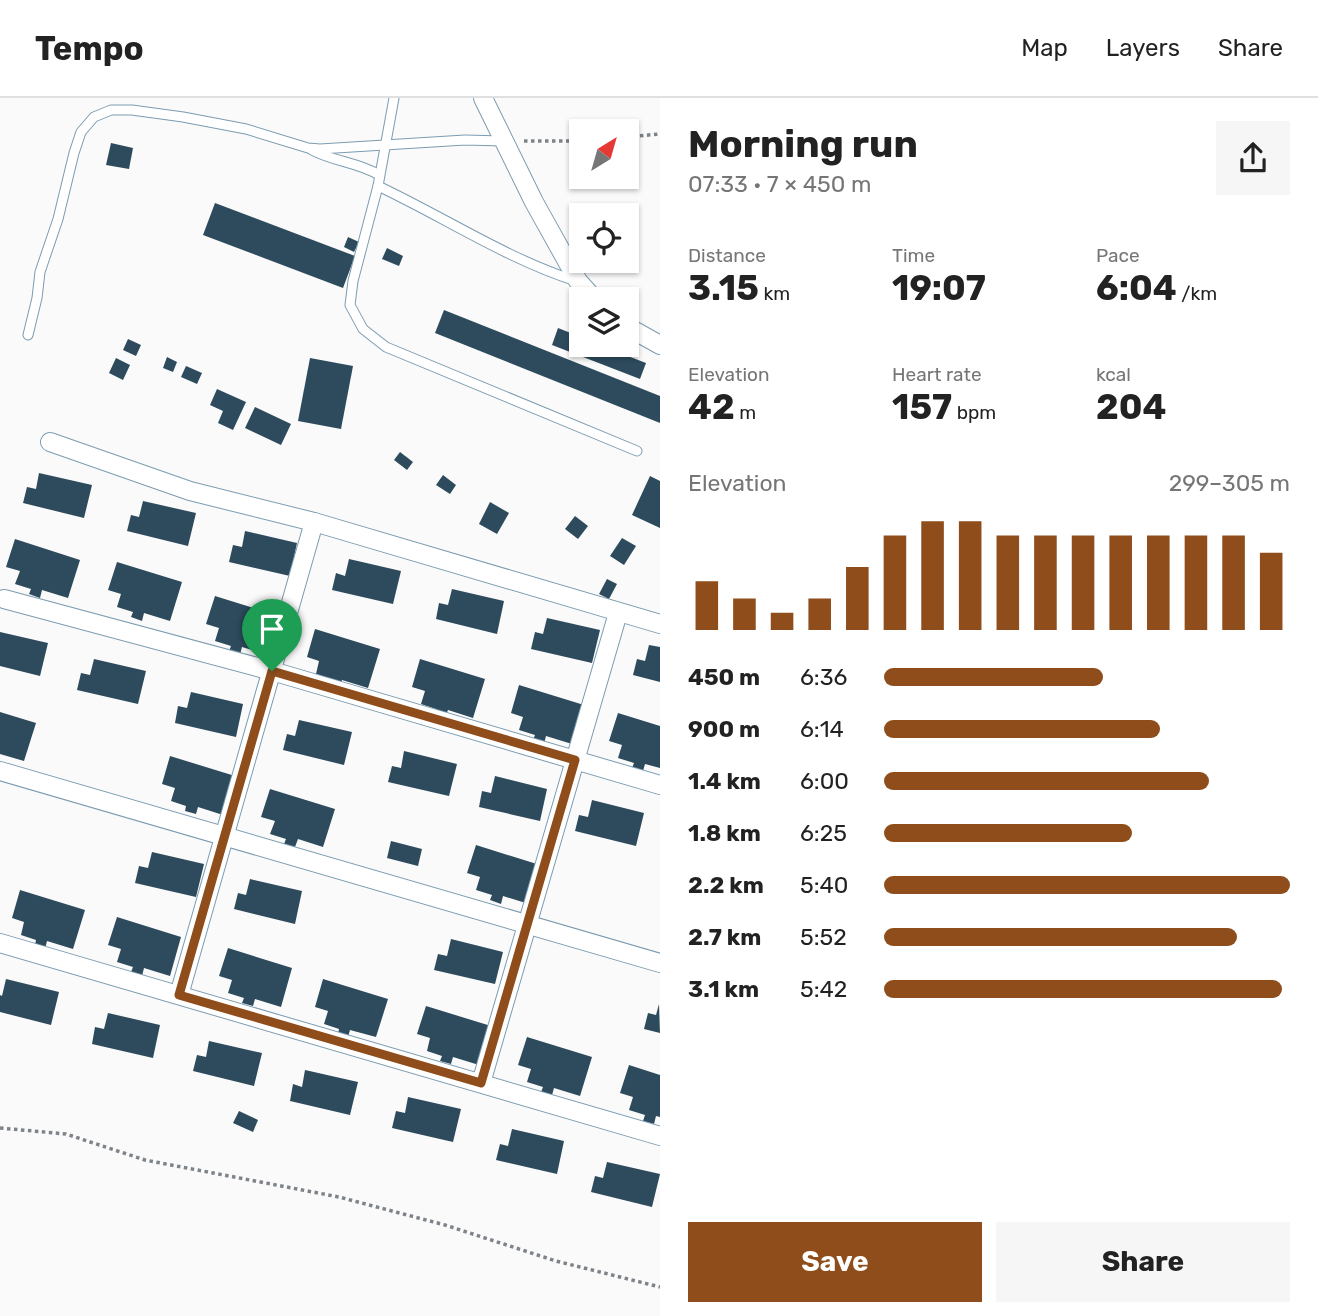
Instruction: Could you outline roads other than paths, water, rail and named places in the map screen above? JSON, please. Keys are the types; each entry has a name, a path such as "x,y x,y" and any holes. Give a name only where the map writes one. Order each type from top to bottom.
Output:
{"street":[{"path":"483,98 534,202 583,287"},
{"path":"652,337 660,345"},
{"path":"50,442 190,491 314,522 660,624"},
{"path":"179,995 314,522"},
{"path":"4,599 272,671 660,785"},
{"path":"481,1083 618,612"},
{"path":"0,771 660,963"},
{"path":"0,943 660,1136"}],"lane":[{"path":"394,98 378,180 353,281 350,305 363,329 386,347 637,451"},
{"path":"28,335 40,272 58,219 66,180 81,132 93,117 111,110 183,117 246,129 308,148 331,160 361,166 378,180 433,213 515,257 578,281"},
{"path":"308,148 466,140 503,141"}]}
